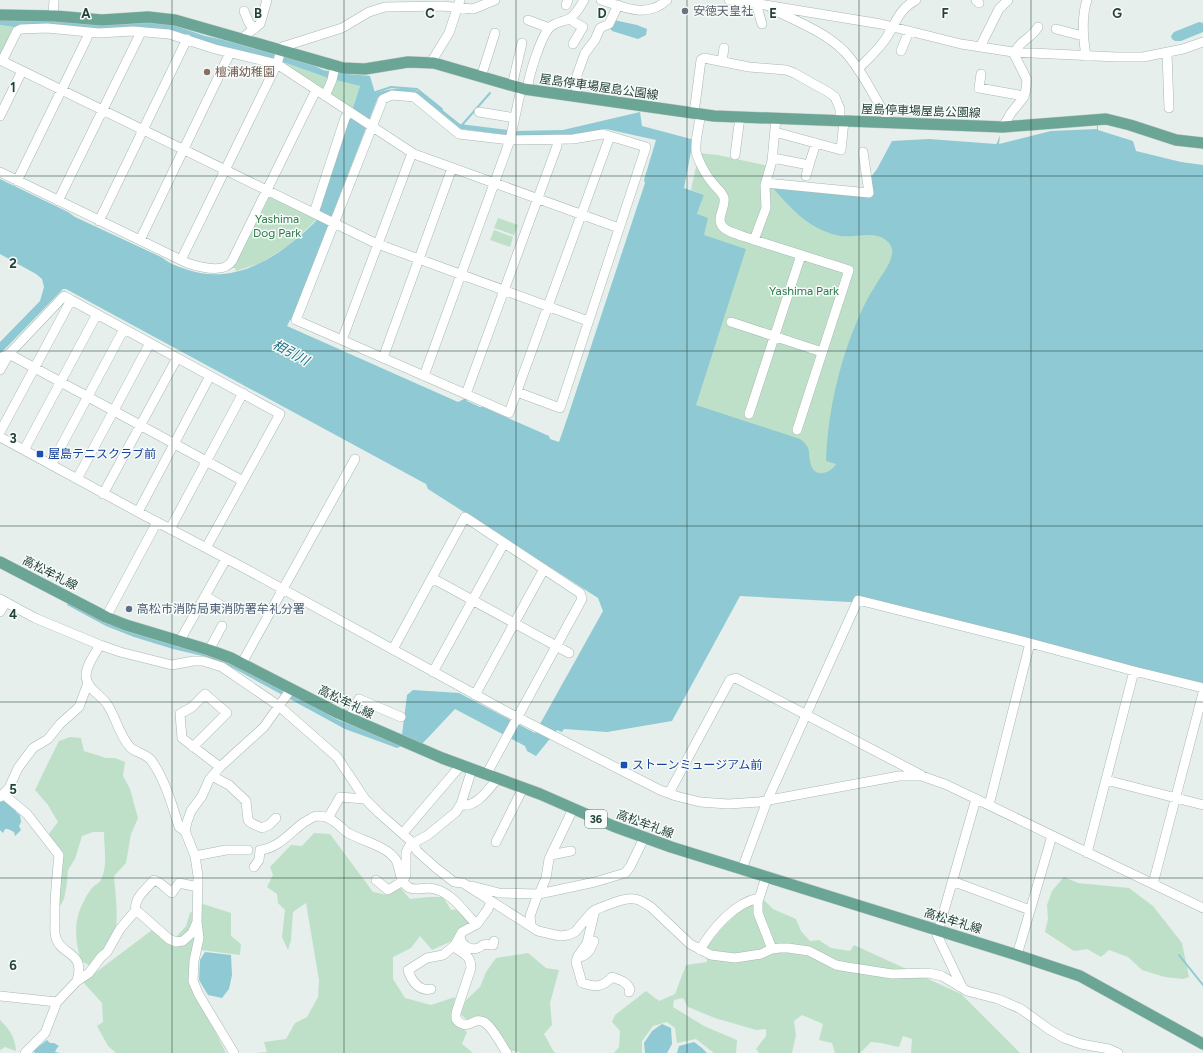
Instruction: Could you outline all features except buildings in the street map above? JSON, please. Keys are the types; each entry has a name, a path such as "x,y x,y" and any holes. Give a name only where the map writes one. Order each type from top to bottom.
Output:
{"main road":[{"name":"屋島停車場屋島公園線","path":"0,15 53,16 102,20 148,17 162,18 175,20 280,50 334,72 417,61 433,63 520,88 697,114 1003,127 1106,119 1176,140 1203,143"},
{"name":"高松牟礼線","path":"0,562 106,617 179,642 209,650 242,663 349,718 466,767 523,788 644,838 1080,976 1203,1044"}],"street":[{"path":"53,16 54,0"},
{"path":"244,40 246,35 260,24 267,0"},
{"path":"181,260 277,64 282,47 342,28 387,3 445,6 458,4 478,8 495,0"},
{"path":"520,88 549,28 570,18 578,11 584,0"},
{"path":"601,0 632,10 643,11 654,9 667,0"},
{"path":"729,0 755,1 828,38 843,51 858,69 885,114 886,122"},
{"path":"858,69 883,43 900,13 907,5 916,0"},
{"path":"980,47 998,9 1008,0"},
{"path":"1086,56 1083,36 1087,0"},
{"path":"755,1 762,24"},
{"path":"433,63 433,59 449,33 458,4"},
{"path":"765,6 782,4 910,31 961,44 1014,52 1086,56 1143,56 1167,53 1203,42"},
{"path":"576,97 577,75 585,53 595,40 600,28 609,24 618,6"},
{"path":"244,12 249,23 254,29"},
{"path":"570,18 583,27 573,44"},
{"path":"528,20 549,28"},
{"path":"1014,52 1019,44 1033,34 1038,27"},
{"path":"588,321 377,244 1,61 17,31 21,29 47,28 103,33 133,31 169,34 230,53 277,64 412,153 619,228"},
{"path":"1056,29 1083,36"},
{"path":"901,51 910,31"},
{"path":"18,181 87,38 88,32"},
{"path":"58,201 140,32"},
{"path":"481,76 495,33"},
{"path":"99,220 187,39"},
{"path":"424,376 512,130 520,88 522,43"},
{"path":"722,61 724,48"},
{"path":"1003,127 1024,96 1026,80 1014,52"},
{"path":"140,240 230,53"},
{"path":"1167,53 1170,108"},
{"path":"775,132 841,150 842,121 840,109 835,97 794,73 704,58 701,60 696,146 697,153 708,178 720,191 724,198 724,207 720,217 721,224 725,229 754,240 849,270 797,430"},
{"path":"0,116 22,71"},
{"path":"324,96 334,72"},
{"path":"981,74 978,92 995,91 1024,96"},
{"path":"995,91 996,81"},
{"path":"0,172 187,263 209,269 225,267 230,264 316,90"},
{"path":"517,392 560,408 646,147 610,136 603,134 577,139 557,140 512,130 459,134 414,97 392,96 383,99 370,125 296,320 509,413 610,136"},
{"path":"479,112 491,111 512,130"},
{"path":"315,214 345,118 350,113"},
{"path":"735,155 740,116"},
{"path":"754,240 766,208 766,183 773,158 776,118"},
{"path":"466,394 557,146 557,140"},
{"path":"806,176 816,144"},
{"path":"766,183 869,193 863,152"},
{"path":"342,340 412,153"},
{"path":"773,158 809,165"},
{"path":"383,358 452,168"},
{"path":"749,414 801,255"},
{"path":"0,370 9,354 64,296 280,414 206,548"},
{"path":"0,432 71,300"},
{"path":"24,450 97,314"},
{"path":"731,322 822,352"},
{"path":"51,465 124,329"},
{"path":"78,479 150,343"},
{"path":"0,358 9,354"},
{"path":"9,354 207,460 243,481"},
{"path":"103,494 177,358"},
{"path":"138,512 210,376"},
{"path":"170,529 243,393"},
{"path":"0,437 103,494 283,589 516,719 559,738 669,793 700,802 715,804 745,804 886,778 922,776"},
{"path":"242,663 355,459"},
{"path":"393,650 465,517 580,593 582,599 486,775"},
{"path":"106,617 157,522"},
{"path":"433,672 504,543"},
{"path":"179,642 226,558"},
{"path":"475,695 544,569"},
{"path":"432,578 570,653"},
{"path":"205,596 229,610"},
{"path":"0,612 3,600 36,618 120,652 172,665 193,661 203,661 222,667 279,706 337,757 365,799 403,833 413,843 417,851 454,882 498,892 538,894 588,884 625,873 630,867 644,838"},
{"path":"742,869 767,800 858,600 1203,688"},
{"path":"209,650 222,626"},
{"path":"989,805 1030,643"},
{"path":"100,645 86,674 88,683 94,692 106,704 131,748 147,756 151,760 166,790 179,827 185,831"},
{"path":"1087,853 1134,671"},
{"path":"669,793 730,680 736,678 922,776 946,785 989,805 1203,908"},
{"path":"77,981 78,964 76,959 61,946 56,939 54,900 60,855 27,814 2,796 13,781 18,768 33,748 48,739 60,724 79,707 88,683"},
{"path":"234,1053 199,995 193,981 194,961 199,938 197,922 198,876 195,856 185,831 191,811 202,796 212,776 264,727 291,689"},
{"path":"1152,884 1203,693"},
{"path":"194,747 226,713 205,694 192,707 180,714 182,738 220,767"},
{"path":"349,718 359,699 400,717"},
{"path":"403,833 466,767"},
{"path":"376,880 388,890 403,881 406,875 406,852 410,845 428,835 448,819 456,812 460,805 466,767"},
{"path":"212,776 230,785 246,801 248,820 251,823 262,828 269,825 276,818"},
{"path":"460,805 465,806 486,793 497,778"},
{"path":"1106,780 1203,804"},
{"path":"496,842 523,788"},
{"path":"328,818 340,796 365,799"},
{"path":"962,987 937,935 976,799"},
{"path":"531,926 530,916 546,878 549,859 574,809"},
{"path":"254,868 258,860 260,850 265,850 278,844 308,819 316,816 328,818 348,833 390,853 396,860 398,870 403,881 408,887 415,890 430,888 442,892 462,906 463,911 476,924"},
{"path":"1017,955 1052,836"},
{"path":"195,856 226,850 248,850"},
{"path":"551,855 571,851"},
{"path":"766,876 758,902 758,913 772,949"},
{"path":"197,922 192,933 183,941 176,942 169,939 136,910 135,905 137,899 154,880 158,881 172,893 180,883 198,887"},
{"path":"952,881 1030,910"},
{"path":"463,883 538,931 560,936 575,932 595,910 634,898 651,907 681,936 700,950 711,955 734,958 761,954 772,949 788,948 809,951 836,965 892,974 929,973 942,976 976,994 998,999 1021,1009 1064,1038 1082,1044 1109,1049 1118,1053"},
{"path":"700,950 712,932 736,909 750,900 759,898"},
{"path":"431,989 426,990 418,986 410,976 408,970 427,958 442,955 455,945 462,932 476,924 488,909 491,901"},
{"path":"25,1053 45,1033 57,1002 77,981 89,973 101,957 107,952 120,929 136,910"},
{"path":"595,910 587,943 576,962 582,983 600,986 609,981 612,977 623,980 628,986 630,990 629,992"},
{"path":"460,936 462,945 473,948 478,948 484,944 493,945 494,941"},
{"path":"577,958 590,952 594,941"},
{"path":"455,945 457,949 466,954 471,961 471,968 456,1013 456,1019 460,1024 465,1025 478,1021 483,1022 489,1027 507,1053"},
{"path":"0,996 57,1002"}],"green space":[{"path":"0,25 15,27 4,52 0,54"},
{"path":"286,63 328,78 323,89 285,65"},
{"path":"335,79 360,86 352,110 329,94"},
{"name":"Yashima Park","path":"699,153 718,155 769,166 767,184 876,227 898,249 837,464 829,473 818,474 695,405 745,249 703,235 697,215 704,195 691,190"},
{"name":"Yashima Dog Park","path":"270,196 317,219 291,244 261,263 236,271 235,268 230,268 265,198"},
{"path":"498,218 518,225 514,235 494,228"},
{"path":"494,230 513,237 510,247 490,240"},
{"path":"70,737 81,738 84,751 106,758 115,758 125,762 123,776 130,789 138,818 131,834 126,863 114,876 117,913 115,932 108,946 91,966 81,961 77,946 76,931 80,908 90,891 101,880 103,874 105,862 104,832 93,832 82,836 75,859 68,870 64,899 58,910 60,869 48,835 58,822 48,805 35,790 59,741"},
{"path":"314,833 330,834 373,892 387,895 399,886 410,899 443,897 451,910 460,909 471,924 454,940 432,950 420,936 411,948 393,957 393,979 405,998 431,1005 455,997 454,1008 456,1021 467,1032 462,1044 473,1053 256,1053 267,1052 264,1042 286,1039 295,1023 307,1017 318,997 319,980 306,903 293,912 291,940 288,950 282,937 285,910 278,903 277,894 267,887 273,875 270,867 291,845 302,846"},
{"path":"1064,877 1078,883 1129,888 1153,906 1182,943 1189,977 1183,979 1165,977 1142,970 1128,957 1109,950 1101,957 1087,949 1074,951 1045,932 1048,919 1047,905 1052,891"},
{"path":"763,899 773,909 796,919 801,931 810,941 819,940 831,948 850,951 854,945 961,994 1020,1053 911,1053 912,1039 903,1036 899,1047 871,1042 860,1053 835,1053 832,1043 819,1040 823,1024 802,1015 794,1021 796,1035 792,1053 759,1053 756,1049 766,1036 766,1029 756,1030 715,1018 688,1007 683,998 674,1000 673,1007 704,1026 737,1040 736,1053 714,1053 696,1039 677,1043 675,1028 667,1022 653,1026 642,1041 642,1053 614,1053 619,1047 620,1031 612,1022 615,1015 646,991 659,1001 675,994 686,965 707,962 706,948 724,926 745,908"},
{"path":"203,904 231,913 231,936 241,944 240,955 193,949 189,972 201,1003 226,1053 116,1053 108,1046 97,1026 103,1022 102,1003 83,982 152,930 172,946 177,936 186,926 190,913"},
{"path":"528,953 546,968 559,970 550,1003 552,1025 544,1034 556,1053 520,1053 508,1050 486,1020 466,1019 460,1014 466,1000 480,987 486,972 496,958"},
{"path":"0,1020 11,1034 16,1051 5,1047 0,1050"}],"water":[{"name":"相引川","path":"0,20 142,21 170,24 205,36 247,45 305,61 323,70 370,76 375,93 398,88 415,90 420,92 460,124 515,131 563,130 640,112 642,126 691,139 693,141 684,188 704,195 697,214 708,218 704,235 746,249 696,405 800,439 807,445 813,469 819,473 827,472 836,464 826,461 829,423 836,385 847,348 861,312 887,266 892,250 888,242 877,236 842,236 825,232 800,216 772,187 870,195 871,177 892,141 929,139 996,144 1000,135 999,144 1051,131 1097,129 1097,124 1098,130 1133,141 1136,151 1181,162 1203,165 1203,686 855,596 852,602 849,602 740,596 672,721 607,732 564,729 562,732 557,730 536,756 527,751 525,746 455,709 422,744 415,741 397,748 345,729 231,667 207,657 173,649 134,637 106,626 67,605 69,602 208,653 288,692 338,720 392,740 402,735 407,695 413,690 459,693 535,733 603,611 598,598 428,489 426,484 66,289 63,289 0,354 0,342 40,301 44,287 42,279 36,274 0,254 0,179 179,267 204,274 222,274 240,271 273,256 303,234 316,221 360,86 328,78 286,63 172,33 15,27 0,25","holes":["393,91 414,92 461,129 514,136 571,136 606,129 656,140 644,180 645,183 559,442 550,439 549,436 467,401 466,399 458,402 287,326 290,320 293,321 296,308 378,97"]},
{"path":"614,20 637,25 647,29 646,35 638,39 612,31 609,27"},
{"path":"1199,22 1203,23 1203,32 1181,41 1175,41 1172,39 1171,36 1174,32"},
{"path":"1,801 7,801 17,809 16,812 20,815 21,822 19,826 21,830 15,836 14,832 8,829 5,829 3,833 0,830"},
{"path":"205,952 231,955 232,975 229,989 222,998 208,995 199,980 200,960"},
{"path":"662,1024 671,1028 672,1044 667,1053 645,1053 644,1043 652,1031"},
{"path":"47,1040 50,1043 54,1043 59,1046 55,1052 60,1053 35,1053 33,1051"},
{"path":"694,1042 707,1053 677,1053 679,1046"}],"waterway":[{"path":"373,93 391,87 417,89 442,109"},
{"path":"462,125 490,93"},
{"path":"1179,955 1203,985"}],"place":[{"name":"安徳天皇社","path":"685,11"},
{"name":"檀浦幼稚園","path":"207,72"},
{"name":"屋島テニスクラブ前","path":"40,454"},
{"name":"高松市消防局東消防署牟礼分署","path":"129,609"},
{"name":"ストーンミュージアム前","path":"624,765"}]}
